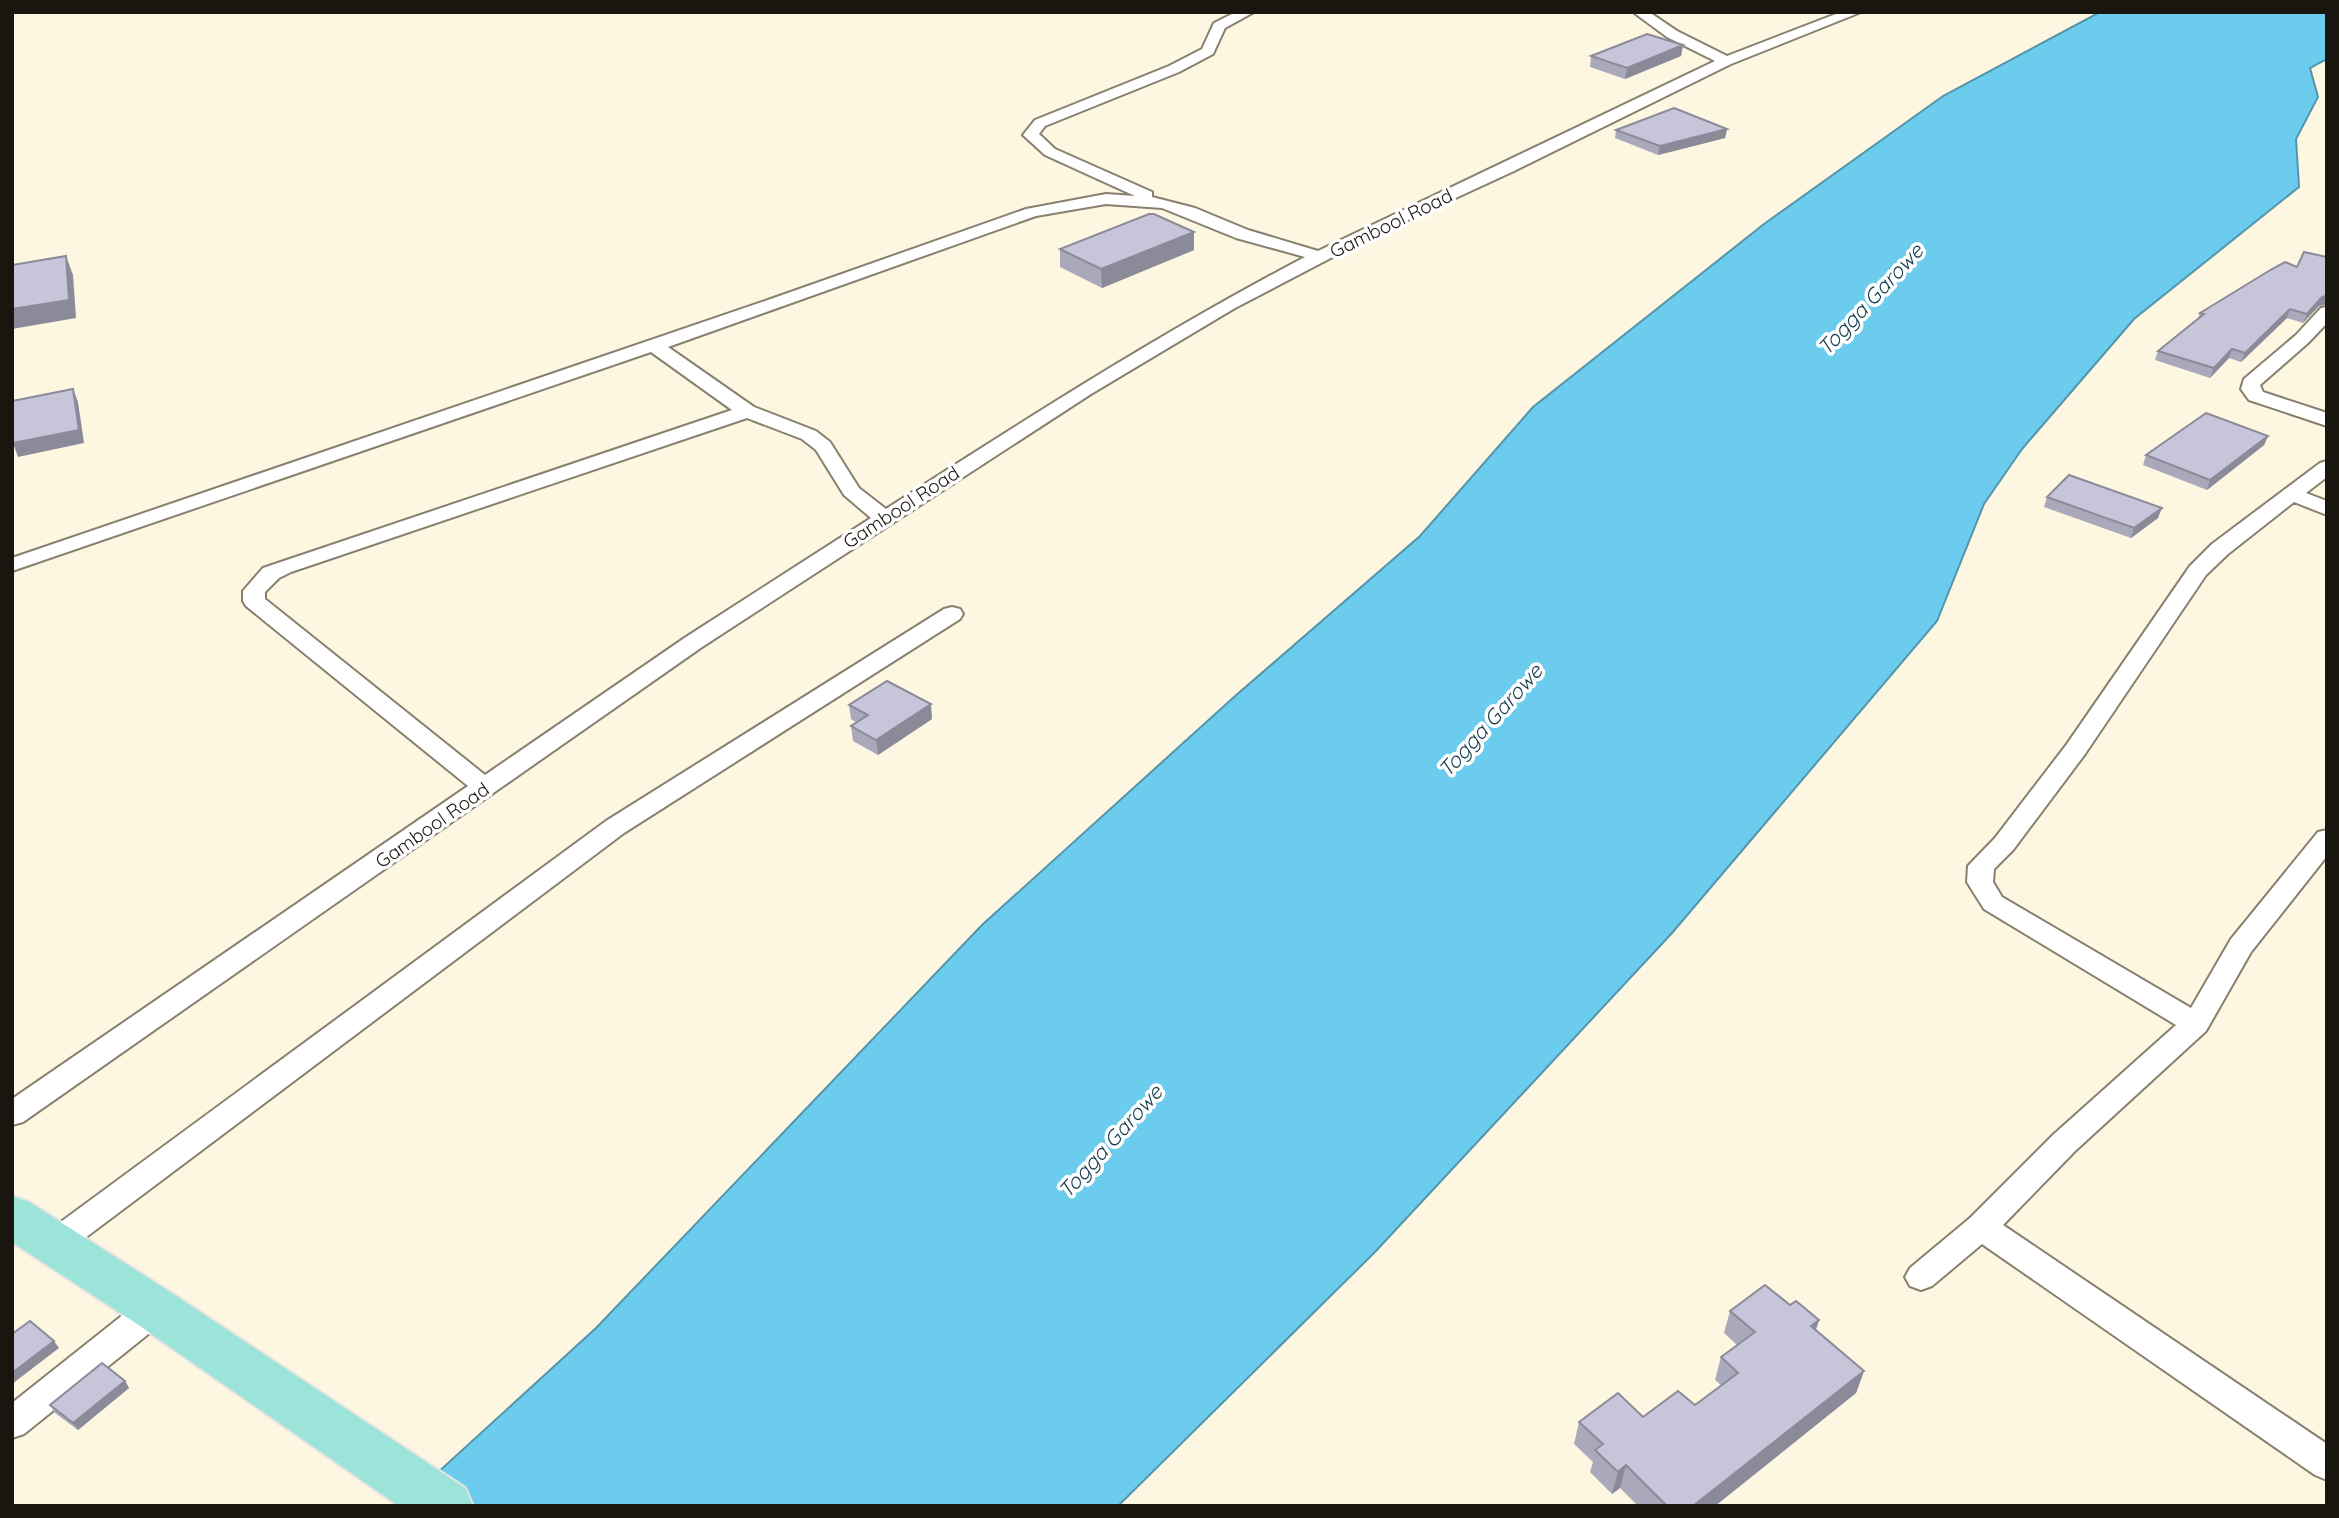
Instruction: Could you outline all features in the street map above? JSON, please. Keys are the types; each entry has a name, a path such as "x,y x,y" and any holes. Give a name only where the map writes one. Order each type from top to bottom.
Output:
{"main road":[{"path":"12,1216 155,1309 424,1493"}],"street":[{"path":"1247,12 1219,26 1208,51 1174,69 1040,123 1031,135 1050,152 1164,203 1242,234 1322,257"},
{"path":"1640,12 1672,34 1726,61"},
{"name":"Gambool Road","path":"12,1114 694,642 1084,390 1229,304 1363,234 1508,168 1726,61 1854,12"},
{"path":"12,565 774,304 1032,212 1106,199 1164,203"},
{"path":"2327,312 2302,339 2251,383 2251,389 2256,396 2327,420"},
{"path":"2302,339 2327,346"},
{"path":"652,344 747,411 809,435 823,446 837,465 850,491 884,518"},
{"path":"486,788 254,601 254,591 271,573 283,567 747,411"},
{"path":"2196,1024 1993,903 1979,882 1981,866 2004,844 2076,749 2198,571 2220,549 2327,467"},
{"path":"2292,494 2327,509"},
{"path":"54,1244 615,827 951,614"},
{"path":"1921,1277 1981,1227 2064,1143 2196,1024 2241,946 2327,838"},
{"path":"1981,1227 2327,1464"},
{"path":"12,1423 155,1309"}],"water":[{"name":"Togga Garowe","path":"2100,12 2327,12 2327,59 2310,68 2318,97 2296,139 2299,187 2134,319 2022,449 1984,504 1937,621 1672,933 1375,1252 1118,1506 401,1506 596,1328 982,925 1234,697 1420,536 1533,407 1764,224 1943,96"}],"building":[{"path":"1647,34 1683,45 1627,68 1591,56"},
{"path":"1674,108 1727,129 1660,146 1616,130"},
{"path":"1149,214 1194,232 1101,269 1060,249"},
{"path":"2304,252 2327,257 2327,296 2322,297 2307,314 2290,309 2245,353 2232,349 2214,368 2158,351 2204,314 2200,313 2272,269 2285,262 2297,267"},
{"path":"66,256 69,300 12,309 12,265"},
{"path":"73,389 79,430 13,443 12,401"},
{"path":"2206,413 2268,436 2210,480 2146,455"},
{"path":"2069,475 2162,508 2134,528 2047,497"},
{"path":"887,681 931,704 876,740 851,726 868,715 849,705"},
{"path":"1765,1285 1790,1305 1796,1301 1819,1320 1811,1326 1864,1371 1693,1506 1667,1506 1626,1465 1618,1472 1595,1450 1603,1444 1579,1422 1618,1393 1643,1417 1678,1391 1695,1405 1738,1373 1721,1357 1755,1332 1730,1311"},
{"path":"30,1321 54,1341 12,1373 12,1334"},
{"path":"102,1363 125,1381 73,1423 50,1405"}]}
